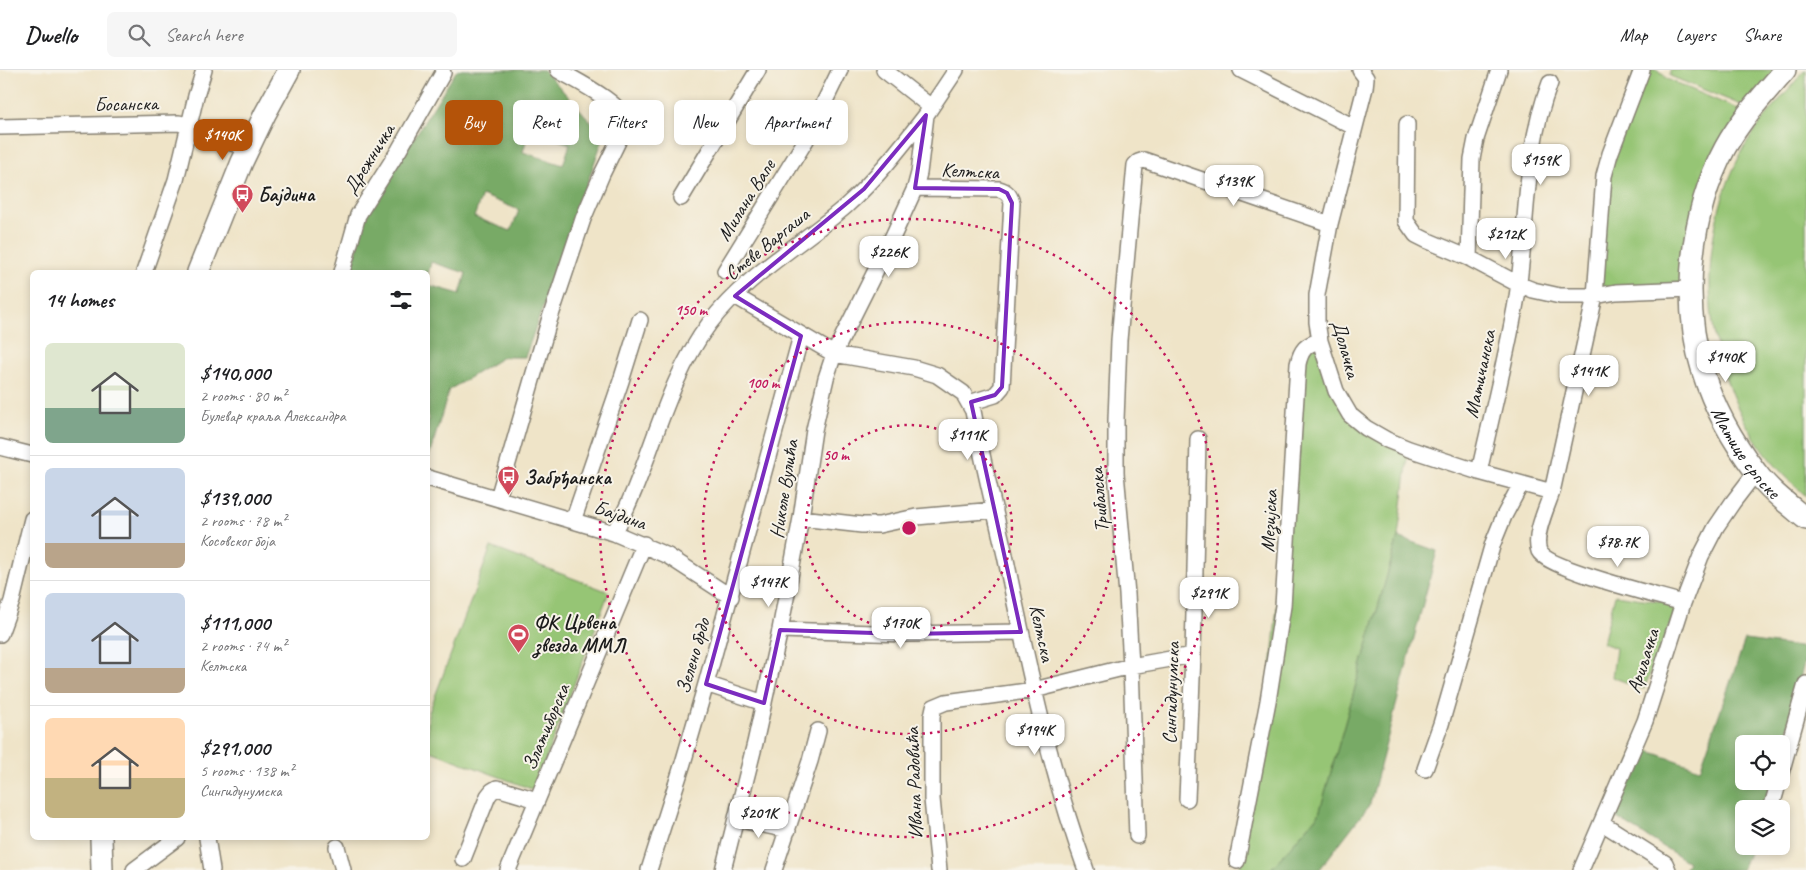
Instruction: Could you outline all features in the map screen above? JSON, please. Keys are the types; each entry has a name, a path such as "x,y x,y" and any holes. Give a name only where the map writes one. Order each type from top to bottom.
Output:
{"main road":[{"path":"199,270 248,149 290,70"},
{"name":"Матице српске","path":"1785,70 1738,126 1724,150 1710,182 1698,222 1694,248 1691,289 1692,312 1703,371 1722,418 1756,472 1776,493 1806,519"},
{"path":"101,840 102,870"}],"street":[{"path":"145,270 176,180 204,70"},
{"path":"498,498 549,321 583,219 627,123 622,113 612,104 558,70"},
{"path":"681,198 758,70"},
{"name":"Милана Вапе","path":"725,271 806,140 840,70"},
{"path":"884,70 929,111"},
{"name":"Келтска","path":"956,70 929,111 915,188 999,189 1010,196 1012,203 1002,387 995,395 969,403"},
{"path":"1241,70 1354,127"},
{"path":"1469,258 1472,159 1476,139 1498,70"},
{"path":"1642,70 1613,146 1604,176 1595,296 1552,492 1542,518 1538,550 1545,558 1578,572 1683,603"},
{"name":"Дрежничка","path":"343,270 358,215 399,150 443,73"},
{"name":"Долачка","path":"1366,73 1365,88 1330,224 1317,295 1317,322 1320,341 1336,391 1350,415 1358,423 1387,440 1479,472 1552,492"},
{"name":"Матичанска","path":"1479,472 1518,284 1527,182 1538,122 1550,83"},
{"name":"Стеве Варгаша","path":"614,533 651,450 679,374 693,347 735,296 766,268 831,218 864,189 929,111"},
{"name":"Босанска","path":"0,127 178,123 248,149"},
{"path":"1407,124 1406,222 1416,235 1469,258 1518,284 1533,290 1560,296 1595,296 1616,292 1691,289"},
{"name":"Трибалска","path":"1138,836 1128,594 1116,473 1120,331 1134,170 1138,162 1144,160 1330,224"},
{"name":"Николе Вулића","path":"723,870 780,630 801,518 820,399 834,354 915,188"},
{"name":"Келтска","path":"735,296 834,354 926,371 937,375 956,387 969,403 995,510 1034,690 1060,791 1086,870"},
{"path":"573,521 618,391 640,320"},
{"name":"Зелено брдо","path":"649,870 684,763 801,336"},
{"name":"Мезијска","path":"1237,861 1284,606 1298,364 1301,353 1306,346 1320,341"},
{"name":"Сингидунумска","path":"1187,799 1193,655 1198,439"},
{"path":"0,447 30,454"},
{"name":"Ариљачка","path":"1581,870 1645,721 1683,603 1701,556 1716,527 1756,472"},
{"name":"Бајдина","path":"430,479 614,533 644,544 668,556 731,597"},
{"path":"1425,769 1441,724 1493,543 1504,516 1521,484"},
{"path":"801,518 862,525 879,525 916,517 995,510"},
{"path":"0,634 12,601 30,527"},
{"name":"Златиборска","path":"508,870 644,544"},
{"path":"780,630 905,634 1021,632"},
{"path":"1034,690 1131,666 1193,655"},
{"path":"706,684 764,702"},
{"path":"1790,741 1806,684"},
{"name":"Ивана Радовића","path":"939,870 932,799 932,716 934,708 946,702 1034,690"},
{"path":"774,870 818,731"},
{"path":"463,859 488,796 492,791 498,788 537,800"},
{"path":"736,819 788,830"},
{"path":"1602,823 1666,863 1668,870"},
{"path":"134,870 174,840"},
{"path":"208,840 212,870"},
{"path":"337,847 343,870"}],"highlighted area":[{"path":"926,115 915,188 999,189 1007,193 1012,203 1002,387 995,395 971,402 1021,632 905,634 780,630 764,703 706,684 801,336 735,296 864,189"}],"green space":[{"path":"457,70 544,70 571,100 513,100 513,145 525,145 523,152 563,165 570,145 579,145 579,108 589,120 589,145 601,145 525,357 503,357 449,390 430,453 430,286 460,294 466,273 431,262 429,270 352,270 365,215","holes":["482,195 519,210 511,231 474,217"]},
{"path":"1636,70 1659,70 1667,79 1742,111 1685,288 1589,295 1598,175"},
{"path":"1670,70 1779,70 1746,107 1670,76"},
{"path":"1805,70 1806,496 1765,453 1740,412 1725,376 1715,338 1710,299 1711,260 1717,221 1728,183 1750,138"},
{"path":"1320,341 1346,409 1409,449 1398,537 1319,814 1270,870 1239,870 1268,701 1301,353"},
{"path":"1398,537 1437,551 1370,804 1319,870 1270,870 1319,814"},
{"name":"ФК Црвена звезда ММЛ","path":"491,547 609,592 534,790 430,751 430,710"},
{"path":"1615,595 1678,604 1644,689 1612,677 1616,648 1603,643"},
{"path":"1745,640 1806,648 1806,655 1786,735 1735,735 1735,790 1773,790 1770,800 1735,800 1735,855 1748,855 1742,870 1684,870 1688,862 1609,813 1637,747 1700,769"}],"place":[{"name":"Бајдина","path":"242,213"},
{"name":"Забрђанска","path":"508,496"},
{"name":"ФК Црвена звезда ММЛ","path":"518,653"}]}
